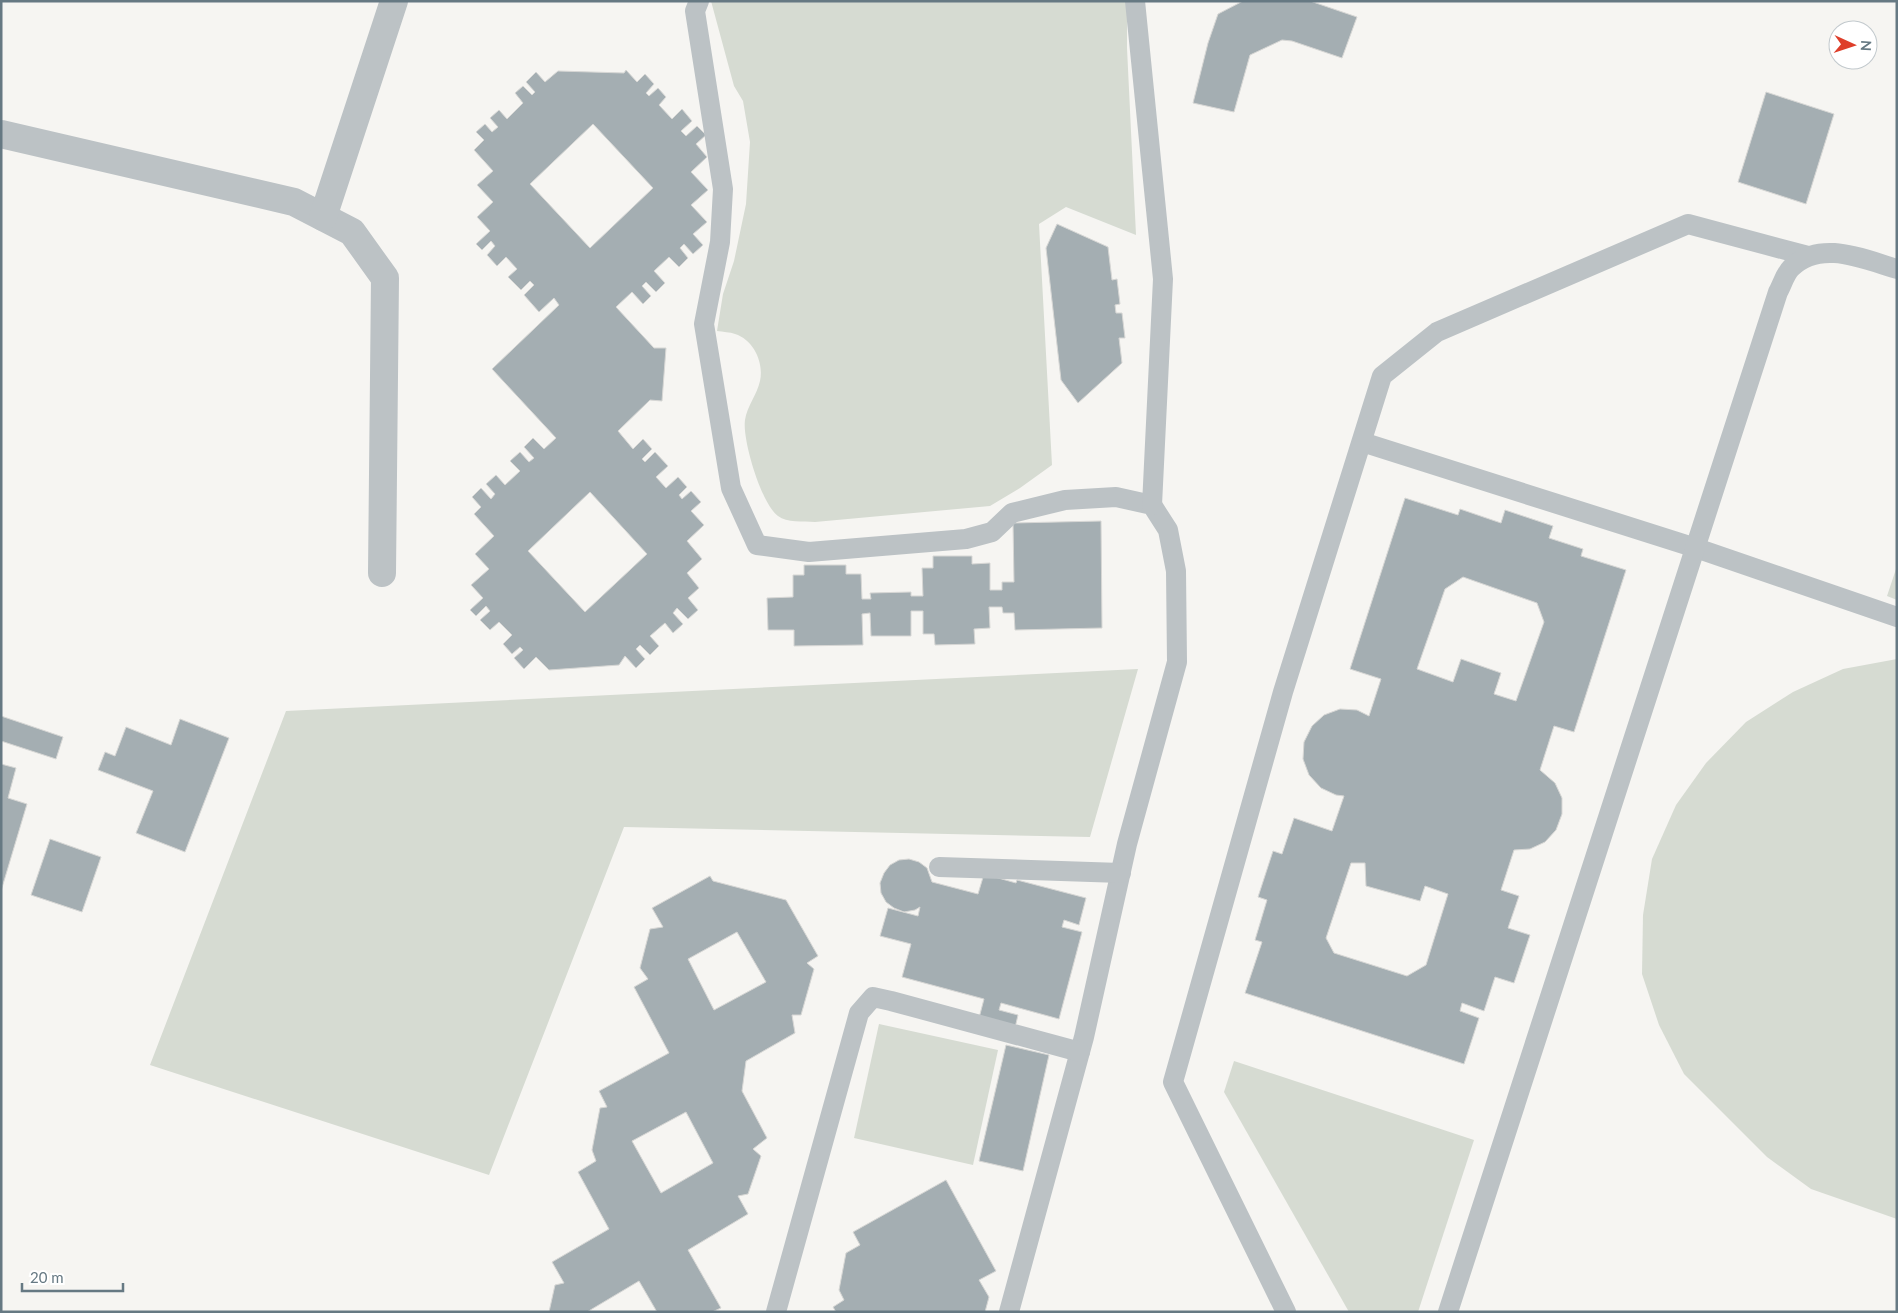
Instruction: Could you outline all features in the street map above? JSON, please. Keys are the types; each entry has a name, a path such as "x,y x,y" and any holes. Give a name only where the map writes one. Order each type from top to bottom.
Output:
{"street":[{"path":"323,217 394,1"},
{"path":"1,134 294,202 352,232 385,278 382,573"}],"lane":[{"path":"699,1 695,11 723,188 720,242 704,324 731,488 757,545 809,552 966,539 992,532 1012,514 1066,500 1116,497 1152,505"},
{"path":"1009,1312 1080,1052 1121,873 1177,662 1176,571 1168,530 1152,505 1162,279 1135,1"},
{"path":"1286,1312 1173,1082 1283,692 1382,376 1437,332 1688,224 1808,256"},
{"path":"1448,1312 1778,292 1789,269 1808,256 1830,252 1850,255 1897,269"},
{"path":"1362,442 1696,548 1897,617"},
{"path":"938,867 1121,873"},
{"path":"776,1312 859,1013 872,997 901,1003 1080,1052"}],"shaded area":[{"path":"711,1 1127,1 1127,48 1136,235 1066,207 1039,224 1052,465 1020,488 990,506 815,522 790,521 778,516 772,510 754,471 745,429 746,415 760,381 759,360 752,347 742,337 733,333 717,331 723,294 734,261 746,204 750,142 743,101 734,86"},
{"path":"1897,566 1897,600 1887,596"},
{"path":"1897,659 1897,1219 1811,1189 1767,1157 1684,1074 1659,1025 1642,974 1643,915 1652,859 1676,805 1706,763 1746,722 1793,692 1843,669"},
{"path":"1138,669 1090,837 624,827 489,1175 150,1065 286,711"},
{"path":"879,1024 998,1050 973,1165 854,1138"},
{"path":"1234,1061 1474,1140 1418,1312 1349,1312 1224,1092"}],"building":[{"path":"1243,1 1310,1 1357,17 1342,58 1292,41 1282,40 1250,55 1234,112 1193,103 1208,43 1218,14"},
{"path":"626,70 637,82 645,74 654,84 646,93 649,96 658,88 666,97 659,105 672,119 682,109 692,121 681,131 686,136 697,126 706,135 696,144 707,157 691,172 708,190 691,205 707,222 693,234 703,245 693,254 684,244 680,248 688,258 679,267 669,257 654,271 665,283 656,292 646,282 642,286 651,296 643,304 632,292 616,307 654,348 666,348 662,401 650,400 618,431 633,449 643,439 652,449 642,459 645,462 655,452 668,466 656,477 666,488 678,477 687,487 679,495 682,499 691,491 701,502 691,511 704,525 687,541 702,559 687,573 699,588 688,598 698,610 688,619 677,608 673,613 683,624 673,633 665,623 650,636 659,646 650,655 640,645 636,649 645,659 636,668 625,656 619,665 549,670 536,657 524,669 514,658 523,650 520,647 512,654 503,644 512,635 499,622 490,630 480,620 490,611 486,606 476,616 470,610 483,598 471,585 489,569 475,554 494,536 474,514 481,507 472,497 481,488 491,499 495,494 486,484 496,475 505,485 520,471 510,461 520,452 529,462 534,458 524,447 533,438 544,449 556,438 492,369 559,305 554,298 539,312 524,295 534,285 530,281 521,290 508,277 517,269 506,257 497,266 487,255 495,246 491,241 482,250 476,244 490,231 477,217 493,202 477,185 493,171 474,150 484,140 476,132 485,124 492,132 498,127 490,118 499,110 507,119 523,103 515,93 523,86 532,95 535,92 526,82 536,72 545,82 558,71 624,73","holes":["593,124 653,188 590,248 530,184","590,492 647,554 585,612 528,551"]},
{"path":"1766,92 1834,114 1806,204 1738,182"},
{"path":"1057,224 1108,247 1112,280 1117,279 1120,304 1115,305 1116,313 1122,313 1125,338 1119,338 1122,363 1078,403 1061,380 1046,248"},
{"path":"1405,498 1458,515 1460,509 1501,523 1505,510 1553,526 1549,538 1583,549 1581,556 1626,570 1574,732 1554,726 1540,770 1555,783 1562,798 1562,814 1556,830 1545,842 1530,849 1514,850 1501,890 1519,896 1508,928 1530,935 1514,983 1495,977 1484,1011 1462,1003 1460,1011 1479,1018 1464,1064 1245,993 1262,942 1255,940 1267,900 1258,897 1273,851 1282,854 1294,818 1332,831 1344,796 1336,795 1321,788 1309,775 1303,759 1304,742 1312,726 1324,715 1340,709 1357,710 1369,716 1381,679 1350,669","holes":["1463,577 1537,603 1544,622 1516,701 1494,694 1501,673 1461,659 1453,682 1417,669 1445,589","1351,863 1365,863 1366,886 1420,901 1425,886 1448,894 1426,965 1407,976 1334,953 1326,938"]},
{"path":"1101,521 1102,628 1015,630 1014,613 1003,613 1002,607 989,607 990,628 974,629 975,644 935,645 934,634 923,634 923,611 911,611 911,636 871,636 870,613 862,614 863,645 794,646 794,630 768,630 767,598 793,597 793,575 804,575 804,565 846,565 846,574 861,574 862,599 871,599 870,593 911,592 911,596 923,596 922,568 933,568 933,556 972,556 972,564 990,563 990,590 1002,590 1002,582 1014,582 1013,523"},
{"path":"1,716 63,737 56,759 1,741"},
{"path":"180,719 229,738 185,852 136,833 153,791 98,770 105,752 115,756 126,727 171,745"},
{"path":"1,764 16,768 8,798 27,804 1,891"},
{"path":"50,839 101,857 82,912 31,895"},
{"path":"909,859 919,862 927,868 932,882 978,894 984,874 1016,883 1017,880 1086,898 1079,925 1064,920 1062,927 1082,932 1059,1019 1001,1003 999,1010 1018,1015 1015,1028 979,1018 984,999 902,977 911,944 880,936 888,908 918,916 920,907 904,912 894,908 886,902 881,893 880,883 890,865 899,860"},
{"path":"710,876 713,881 786,900 818,956 807,963 814,969 801,1015 792,1015 795,1033 746,1061 742,1091 767,1138 753,1149 761,1156 748,1194 738,1196 748,1214 688,1250 721,1308 712,1312 657,1312 639,1281 587,1312 549,1312 555,1285 564,1283 552,1262 609,1229 578,1172 596,1161 592,1150 600,1108 607,1107 599,1091 669,1053 634,987 648,979 640,968 650,929 663,927 652,908","holes":["737,932 766,982 714,1010 688,959","686,1112 713,1163 661,1193 632,1141"]},
{"path":"1006,1045 1049,1055 1023,1171 979,1161"},
{"path":"946,1180 996,1271 979,1280 989,1297 985,1312 836,1312 833,1307 844,1300 839,1290 846,1253 860,1245 853,1232"}]}
